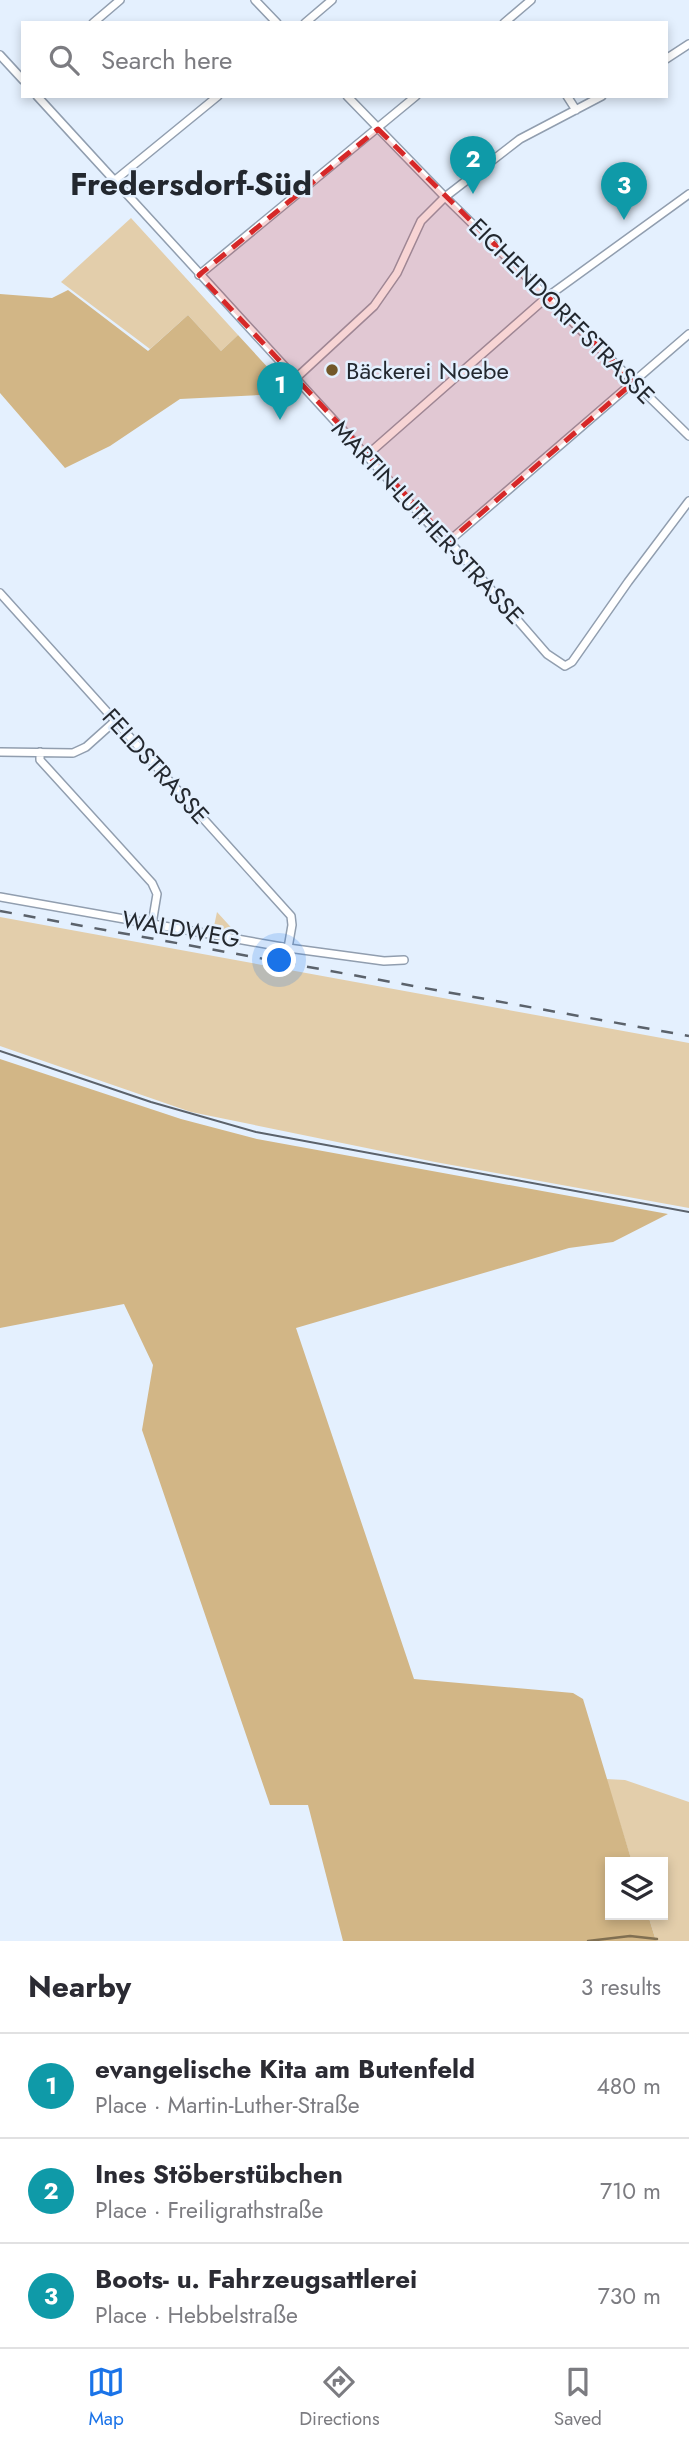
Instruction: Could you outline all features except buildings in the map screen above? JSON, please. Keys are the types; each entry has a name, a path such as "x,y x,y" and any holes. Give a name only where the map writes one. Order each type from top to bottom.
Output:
{"street":[{"path":"95,21 120,0"},
{"path":"255,0 275,21"},
{"path":"307,21 332,0"},
{"path":"507,21 531,0"},
{"path":"668,57 689,44"},
{"path":"0,55 21,78"},
{"name":"MARTIN-LUTHER-STRASSE","path":"39,98 366,456 449,541 547,653 565,666 572,662 689,501"},
{"path":"114,181 216,98"},
{"name":"EICHENDORFFSTRASSE","path":"348,98 689,436"},
{"path":"200,275 414,98"},
{"path":"567,98 576,110"},
{"path":"295,379 374,306 397,273 421,221 445,197 520,139 598,98"},
{"path":"366,456 547,297 689,194"},
{"path":"449,541 689,334"},
{"name":"FELDSTRASSE","path":"0,593 291,916 288,948"},
{"path":"0,752 64,754 81,750 115,720"},
{"path":"40,752 40,760 152,883 157,894 152,924"},
{"name":"WALDWEG","path":"0,897 288,948 384,961 404,960"}],"highlighted area":[{"path":"378,129 634,382 449,541 199,275"}],"shaded area":[{"path":"131,218 238,335 221,351 188,315 150,349 61,282"},
{"path":"68,290 148,351 188,315 221,351 238,335 283,384 259,395 180,399 110,446 65,468 0,393 0,294 52,298"},
{"path":"217,912 238,935 213,931"},
{"path":"0,917 689,1043 689,1208 435,1162 191,1112 0,1046"},
{"path":"0,1059 181,1119 257,1139 668,1214 613,1242 569,1248 296,1328 414,1679 573,1693 583,1699 630,1857 605,1857 605,1920 650,1920 656,1941 343,1941 308,1805 270,1805 142,1430 153,1365 124,1304 0,1328"},
{"path":"606,1779 625,1780 689,1802 689,1941 656,1941 650,1920 668,1920 668,1857 630,1857"}],"waterway":[{"path":"588,1941 630,1936 657,1939"}],"tram line":[{"path":"0,1051 151,1102 256,1132 689,1212"}],"railway":[{"path":"0,911 689,1036"}],"place":[{"name":"Ines Stöberstübchen","path":"473,194"},
{"name":"Boots- u. Fahrzeugsattlerei","path":"624,220"},
{"name":"Bäckerei Noebe","path":"332,370"},
{"name":"evangelische Kita am Butenfeld","path":"280,420"}],"district":[{"name":"Fredersdorf-Süd","path":"191,184"}]}
